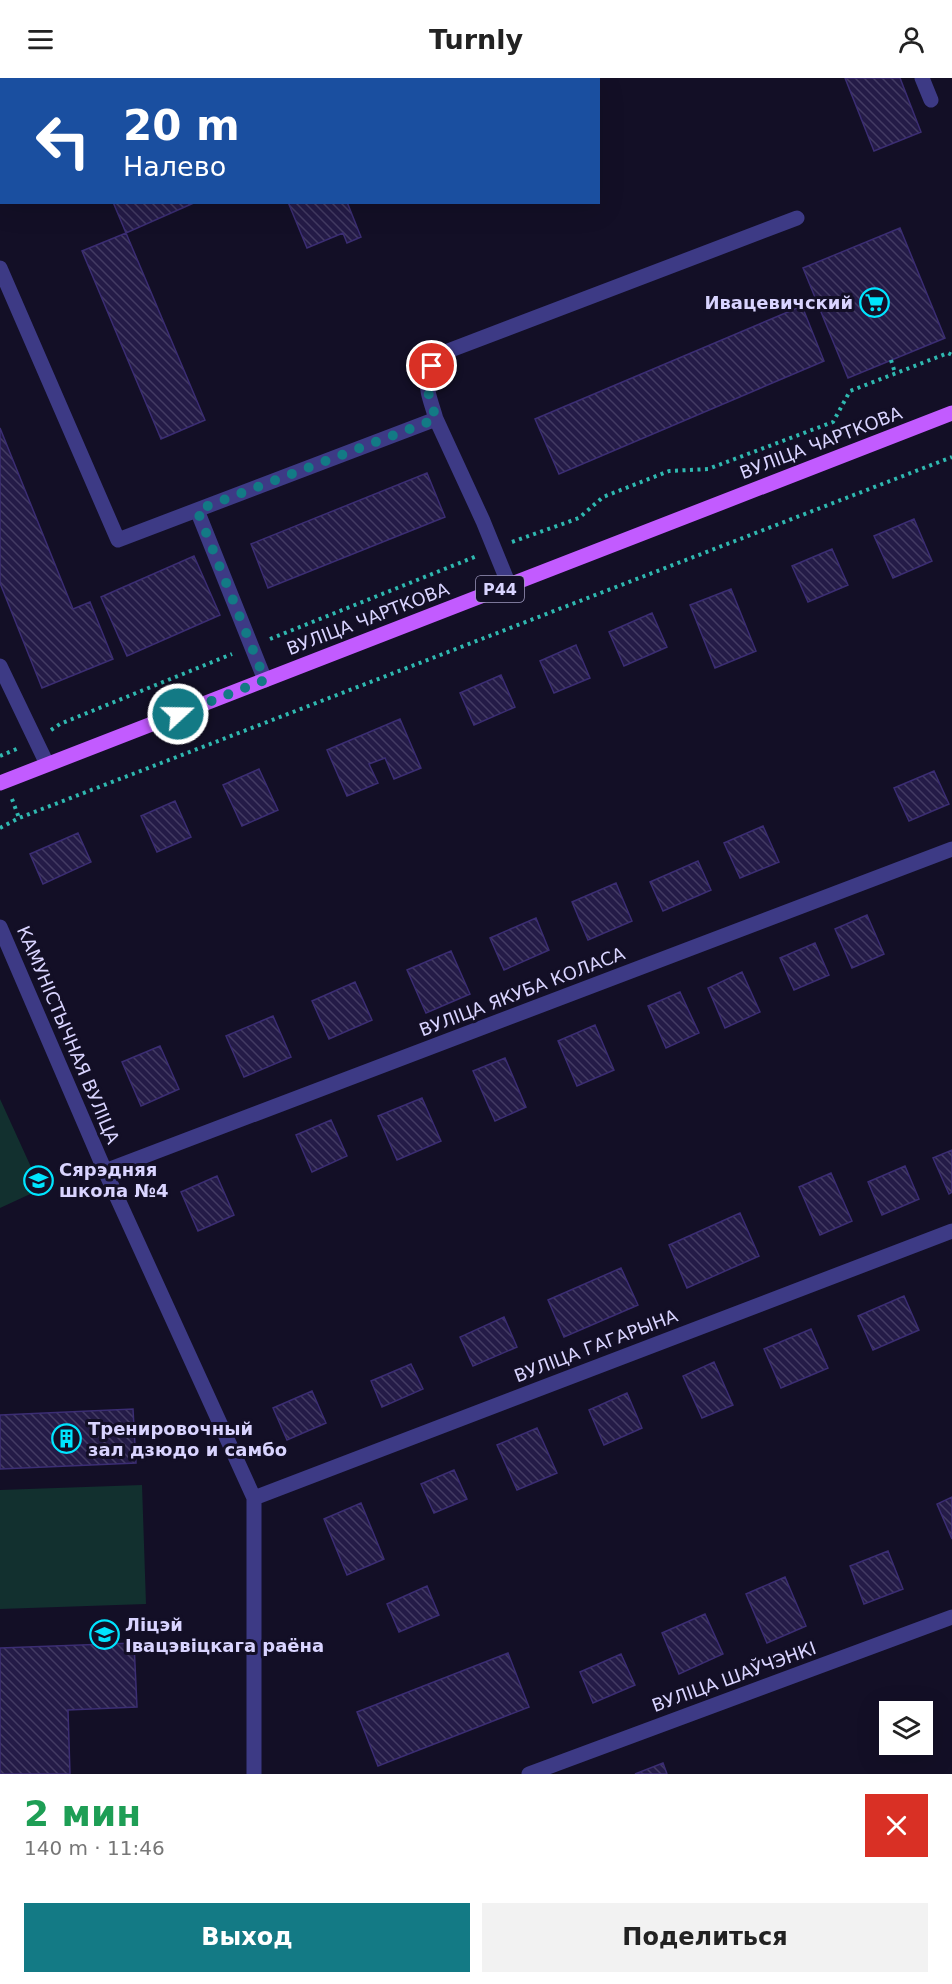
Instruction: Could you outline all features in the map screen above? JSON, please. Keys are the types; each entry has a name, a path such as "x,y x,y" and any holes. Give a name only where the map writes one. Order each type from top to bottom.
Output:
{"main road":[{"name":"ВУЛІЦА ЧАРТКОВА","path":"0,783 952,413"}],"street":[{"path":"922,78 931,100"},
{"path":"509,585 483,521 436,419 426,385 432,366 448,351 797,218"},
{"path":"0,268 118,540 436,419"},
{"path":"197,510 265,680"},
{"path":"0,666 47,764"},
{"name":"ВУЛІЦА ЯКУБА КОЛАСА","path":"105,1171 952,849"},
{"name":"КАМУНІСТЫЧНАЯ ВУЛІЦА","path":"0,927 105,1171 254,1498 255,1774"},
{"name":"ВУЛІЦА ГАГАРЫНА","path":"254,1498 952,1231"},
{"name":"ВУЛІЦА ШАЎЧЭНКІ","path":"532,1774 952,1617"}],"path":[{"path":"891,360 895,374"},
{"path":"0,828 19,818 952,457"}],"green space":[{"path":"0,1099 41,1189 0,1208"},
{"path":"142,1485 146,1604 0,1609 0,1490"}],"building":[{"path":"845,78 900,78 921,132 874,151"},
{"path":"114,204 191,204 126,233"},
{"path":"289,204 348,204 361,237 347,243 343,233 307,248"},
{"name":"Ивацевичский","path":"900,228 945,338 848,378 803,268"},
{"path":"126,233 205,420 161,439 82,251"},
{"path":"802,306 824,361 559,474 535,419"},
{"path":"0,428 73,609 90,602 113,659 42,688 0,583"},
{"path":"427,473 445,517 268,588 251,544"},
{"path":"914,519 932,561 893,578 874,536"},
{"path":"832,549 848,585 808,602 792,566"},
{"path":"194,556 220,615 127,656 101,597"},
{"path":"731,589 756,651 715,668 690,605"},
{"path":"652,613 667,647 624,666 609,632"},
{"path":"576,645 590,678 554,693 540,661"},
{"path":"501,675 515,707 474,725 460,693"},
{"path":"400,719 421,768 394,779 385,758 369,764 378,783 347,796 327,750"},
{"path":"259,769 278,810 242,826 223,785"},
{"path":"934,771 949,804 909,821 894,788"},
{"path":"175,801 191,837 157,852 141,816"},
{"path":"763,826 779,862 740,878 724,843"},
{"path":"78,833 91,862 43,884 30,854"},
{"path":"698,861 711,890 663,911 650,882"},
{"path":"616,883 632,921 588,940 572,902"},
{"path":"867,915 884,954 852,968 835,929"},
{"path":"536,918 549,950 504,970 490,938"},
{"path":"815,943 829,975 794,990 780,958"},
{"path":"451,951 470,994 426,1013 407,970"},
{"path":"742,972 760,1012 725,1028 708,988"},
{"path":"355,982 372,1020 329,1039 312,1001"},
{"path":"680,992 699,1033 666,1048 648,1006"},
{"path":"273,1016 291,1057 244,1077 226,1036"},
{"path":"595,1025 614,1070 577,1086 558,1041"},
{"path":"160,1046 179,1089 141,1106 122,1062"},
{"path":"505,1058 526,1107 495,1121 473,1071"},
{"path":"422,1098 441,1141 397,1160 378,1116"},
{"path":"331,1120 347,1156 312,1172 296,1135"},
{"path":"952,1150 952,1192 949,1194 933,1158"},
{"path":"905,1166 919,1199 882,1215 868,1182"},
{"path":"831,1173 852,1221 820,1235 799,1187"},
{"path":"217,1176 234,1215 198,1231 181,1192"},
{"path":"740,1213 759,1256 687,1288 669,1245"},
{"path":"621,1268 638,1305 564,1337 548,1300"},
{"path":"904,1296 919,1330 873,1350 858,1316"},
{"path":"504,1317 517,1347 473,1366 460,1337"},
{"path":"811,1329 828,1368 781,1388 764,1349"},
{"path":"714,1362 733,1405 702,1418 683,1376"},
{"path":"411,1364 423,1389 382,1407 371,1381"},
{"path":"312,1391 326,1423 287,1440 273,1408"},
{"path":"627,1393 642,1428 604,1445 589,1410"},
{"name":"Тренировочный зал дзюдо и самбо","path":"133,1409 136,1463 0,1469 0,1415"},
{"path":"537,1428 557,1473 517,1490 497,1445"},
{"path":"454,1470 467,1499 434,1513 421,1484"},
{"path":"952,1497 952,1539 937,1504"},
{"path":"361,1503 384,1559 347,1575 324,1519"},
{"path":"888,1551 903,1589 864,1604 850,1566"},
{"path":"785,1577 806,1626 767,1643 746,1594"},
{"path":"427,1586 439,1615 399,1632 387,1604"},
{"path":"705,1614 723,1654 679,1674 662,1633"},
{"path":"134,1643 137,1707 68,1710 70,1774 0,1774 0,1648"},
{"path":"508,1653 529,1707 378,1766 357,1712"},
{"path":"621,1654 635,1685 593,1703 580,1672"},
{"path":"663,1763 667,1774 635,1774"}],"place":[{"name":"Ивацевичский","path":"874,303"},
{"name":"Сярэдняя школа №4","path":"38,1180"},
{"name":"Тренировочный зал дзюдо и самбо","path":"67,1439"},
{"name":"Ліцэй Івацэвіцкага раёна","path":"104,1635"}],"route":[{"path":"178,714 265,680 197,510 436,419 426,385 432,366"}]}
